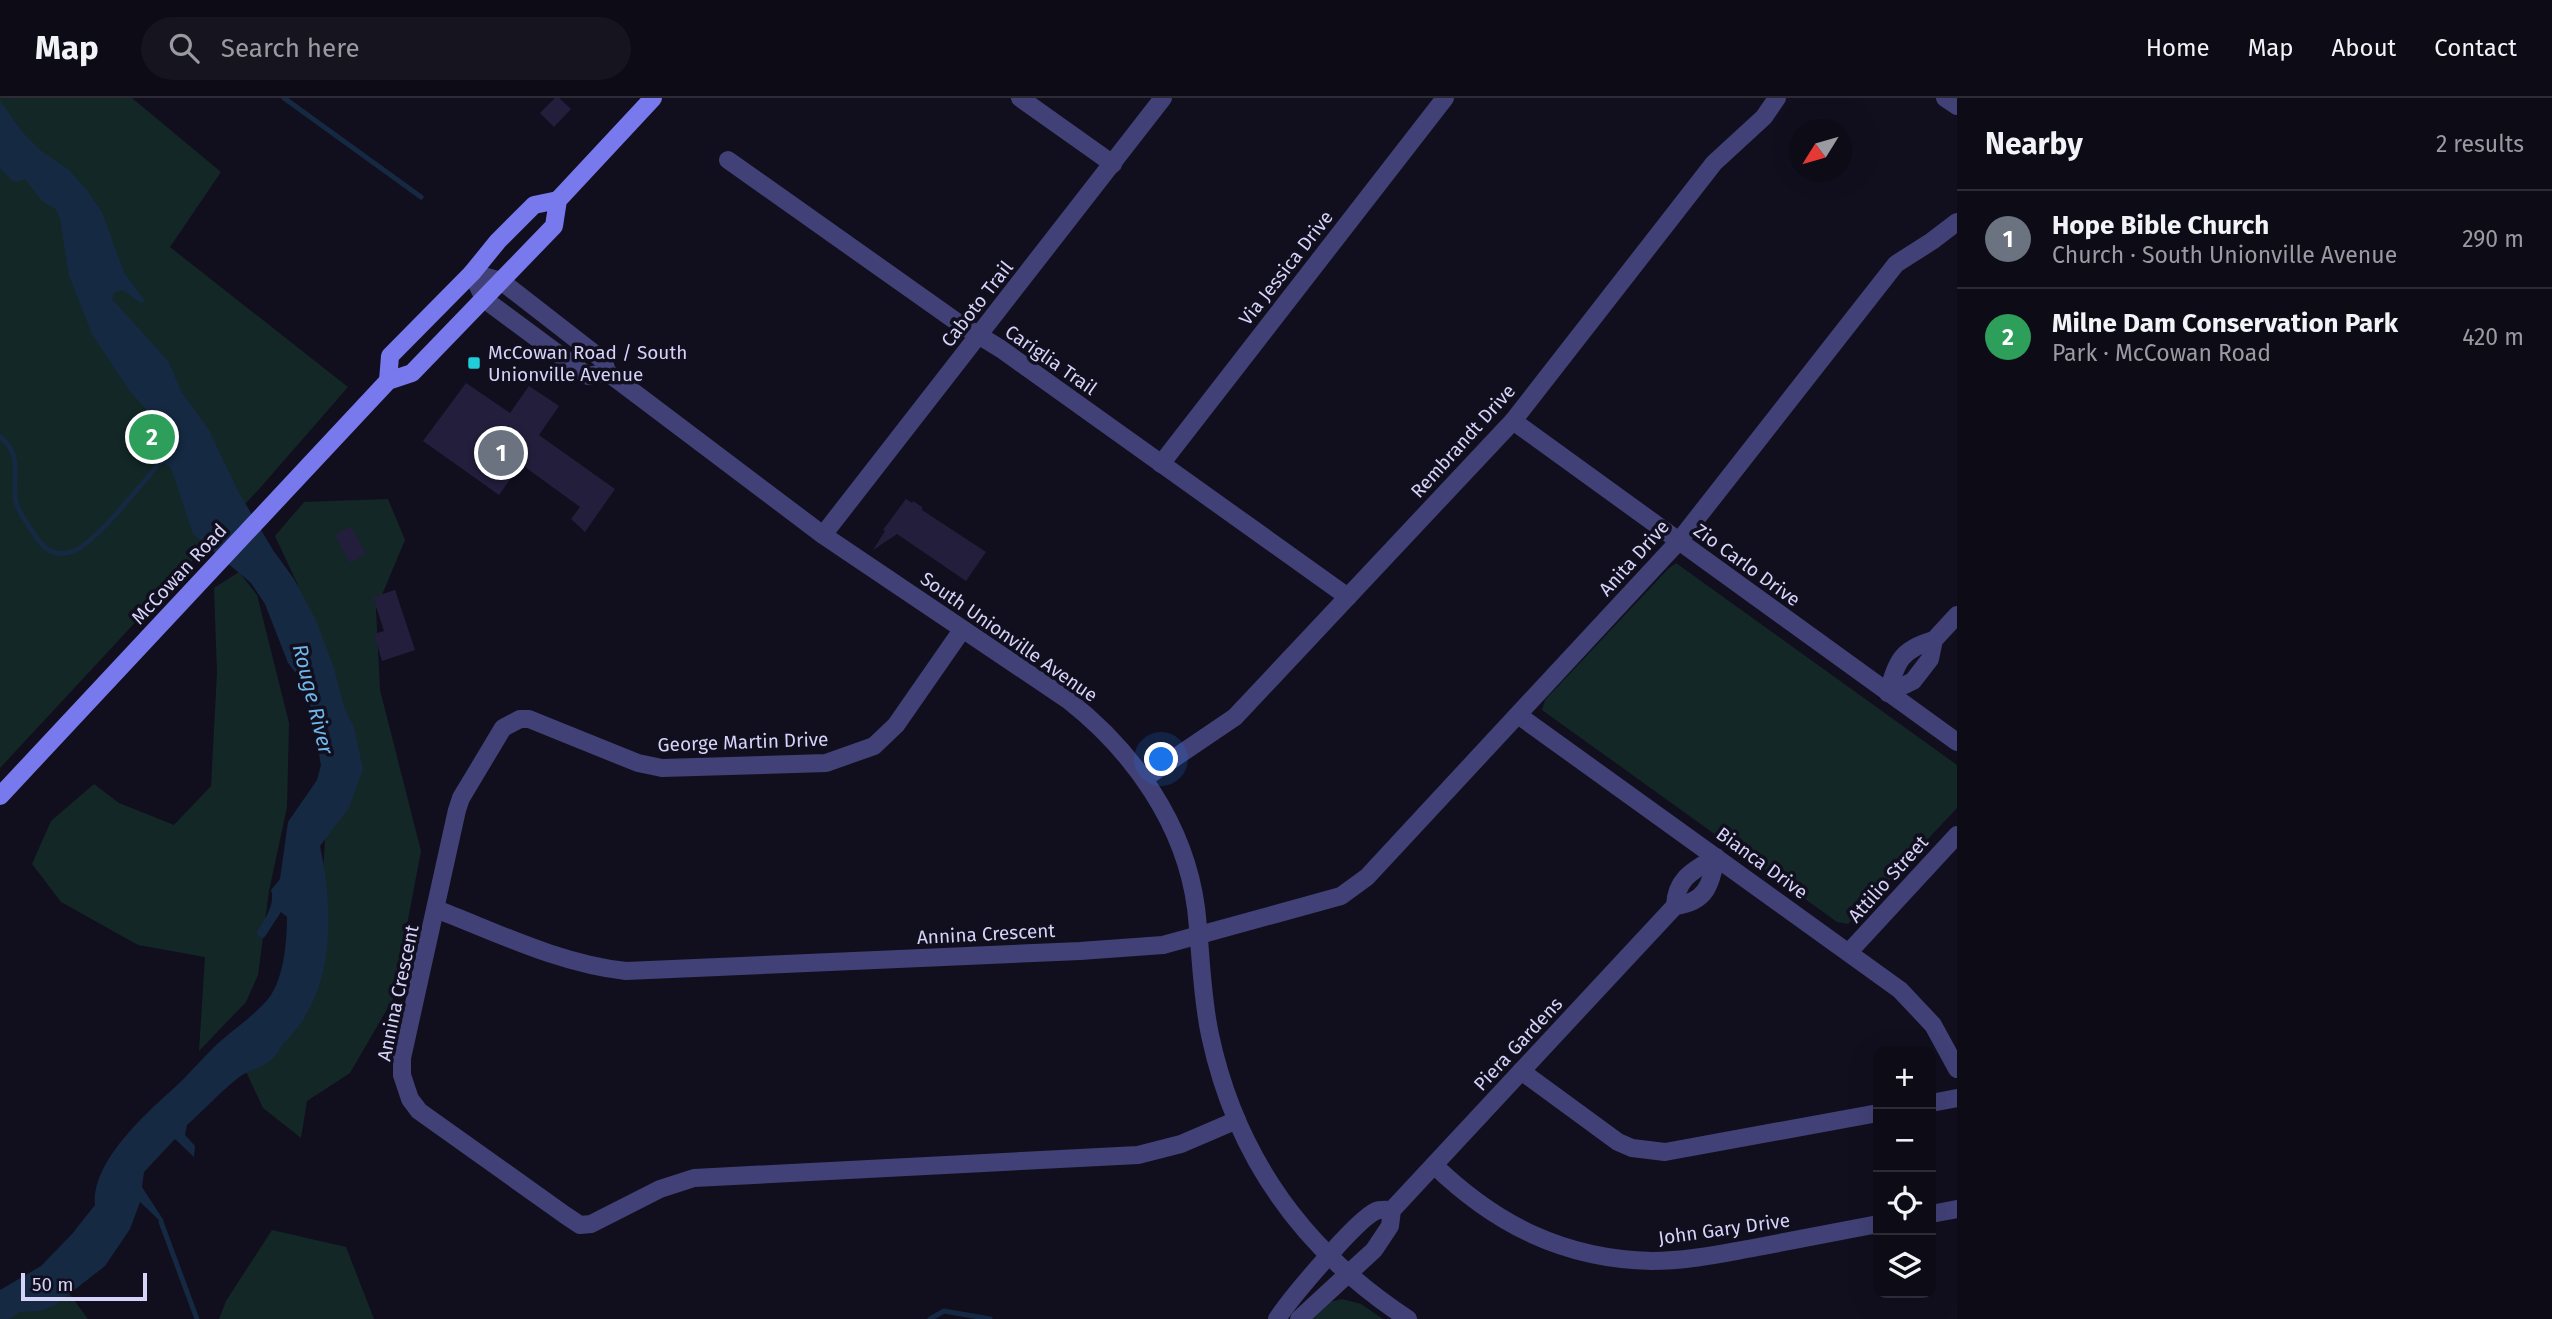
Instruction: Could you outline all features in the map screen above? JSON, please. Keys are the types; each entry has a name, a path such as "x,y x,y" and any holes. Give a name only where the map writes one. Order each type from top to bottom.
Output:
{"main road":[{"name":"McCowan Road","path":"0,796 388,381 412,373 554,226 558,201 653,98"},
{"name":"McCowan Road","path":"388,381 390,356 534,205 558,201"}],"street":[{"path":"1020,98 1113,164"},
{"name":"Caboto Trail","path":"823,535 1163,98"},
{"name":"Via Jessica Drive","path":"1161,464 1445,98"},
{"name":"Rembrandt Drive","path":"1145,778 1235,717 1513,421 1714,163 1764,117 1777,98"},
{"path":"1945,98 1957,106"},
{"name":"Cariglia Trail","path":"728,160 1348,597"},
{"name":"Anita Drive","path":"1321,902 1341,897 1367,877 1679,541 1896,264 1932,242 1957,222"},
{"name":"South Unionville Avenue","path":"472,273 501,281 604,361 607,372 823,535 1043,682 1104,730 1145,778 1175,837 1193,893 1210,1037 1219,1072 1237,1120 1257,1161 1278,1194 1329,1257 1408,1319"},
{"name":"South Unionville Avenue","path":"472,273 484,299 587,376 607,372"},
{"name":"Zio Carlo Drive","path":"1513,421 1957,741"},
{"path":"1888,693 1895,666 1914,646 1934,640 1957,615"},
{"name":"George Martin Drive","path":"436,909 452,824 461,798 497,736 510,723 529,719 638,763 662,768 826,763 861,752 886,736 962,630"},
{"name":"Bianca Drive","path":"1518,715 1849,952 1913,1002 1942,1038 1957,1069"},
{"name":"Attilio Street","path":"1849,952 1957,835"},
{"name":"Piera Gardens","path":"1299,1319 1374,1250 1390,1226 1392,1210 1675,906 1675,890 1693,870 1716,857"},
{"name":"Annina Crescent","path":"1237,1120 1181,1144 1138,1155 694,1178 660,1189 586,1225 580,1224 433,1122 410,1100 405,1087 402,1058 436,909 562,958 597,968 626,971 1163,945 1321,902"},
{"path":"1521,1071 1618,1142 1649,1151 1665,1152 1873,1114"},
{"path":"1936,1102 1957,1098"},
{"name":"John Gary Drive","path":"1434,1165 1492,1214 1538,1238 1606,1256 1651,1261 1690,1259 1873,1225"},
{"path":"1936,1213 1957,1209"},
{"name":"Piera Gardens","path":"1277,1319 1356,1228 1377,1211 1392,1210"}],"green space":[{"path":"0,98 132,98 221,172 170,247 348,387 260,488 0,768"},
{"path":"388,499 405,540 376,609 380,690 421,851 393,999 350,1073 307,1101 301,1138 263,1108 243,1065 285,1031 323,873 326,823 312,663 297,583 275,536 304,502"},
{"path":"1676,563 1957,765 1957,808 1848,924 1837,922 1542,710 1545,700"},
{"path":"239,572 257,595 289,723 287,807 269,891 258,975 246,1002 199,1051 205,957 138,945 61,902 32,864 51,821 94,784 119,803 174,825 211,786 217,673 214,588"},
{"path":"272,1230 346,1247 374,1319 219,1319 226,1301"},
{"path":"65,1288 88,1319 9,1319 15,1314"},
{"path":"1342,1299 1361,1304 1383,1319 1308,1319 1329,1302"}],"water":[{"name":"Rouge River","path":"0,101 24,134 40,150 69,170 102,212 124,272 145,301 141,303 122,290 114,293 112,299 169,362 181,391 209,430 238,491 273,550 294,579 316,620 334,668 344,707 354,727 363,769 349,808 320,846 328,897 327,950 314,1000 301,1023 273,1058 238,1078 187,1125 185,1135 195,1146 194,1157 175,1139 144,1172 142,1187 164,1221 161,1222 140,1202 130,1229 105,1266 55,1305 41,1311 20,1312 9,1319 0,1319 0,1290 41,1266 72,1234 95,1205 101,1173 122,1141 210,1051 271,995 282,968 287,917 281,912 264,938 258,936 257,932 271,906 271,890 280,879 288,822 317,780 321,765 310,705 302,696 299,677 288,663 265,604 251,583 193,534 171,468 165,464 157,466 156,462 163,451 158,427 131,393 92,334 69,276 60,218 55,209 42,201 25,179 17,182 11,180 0,168"}],"building":[{"path":"555,98 559,98 571,109 554,127 540,113"},
{"path":"466,383 510,413 529,386 559,406 539,435 615,489 585,532 571,519 580,507 521,464 499,495 423,441"},
{"path":"906,499 912,503 913,501 922,507 922,510 986,552 966,581 897,534 873,550 885,531 883,530"},
{"path":"351,526 366,554 350,563 335,535"},
{"path":"395,590 415,650 382,661 374,634 384,631 373,597"}],"waterway":[{"path":"284,98 421,197"},
{"path":"0,437 12,451 19,510 42,544 56,553 74,551 94,537 157,466"},
{"path":"161,1222 197,1319"},
{"path":"930,1319 944,1311 990,1319"}],"place":[{"name":"McCowan Road / South Unionville Avenue","path":"474,363"},
{"name":"Milne Dam Conservation Park","path":"152,437"},
{"name":"Hope Bible Church","path":"501,453"}]}
